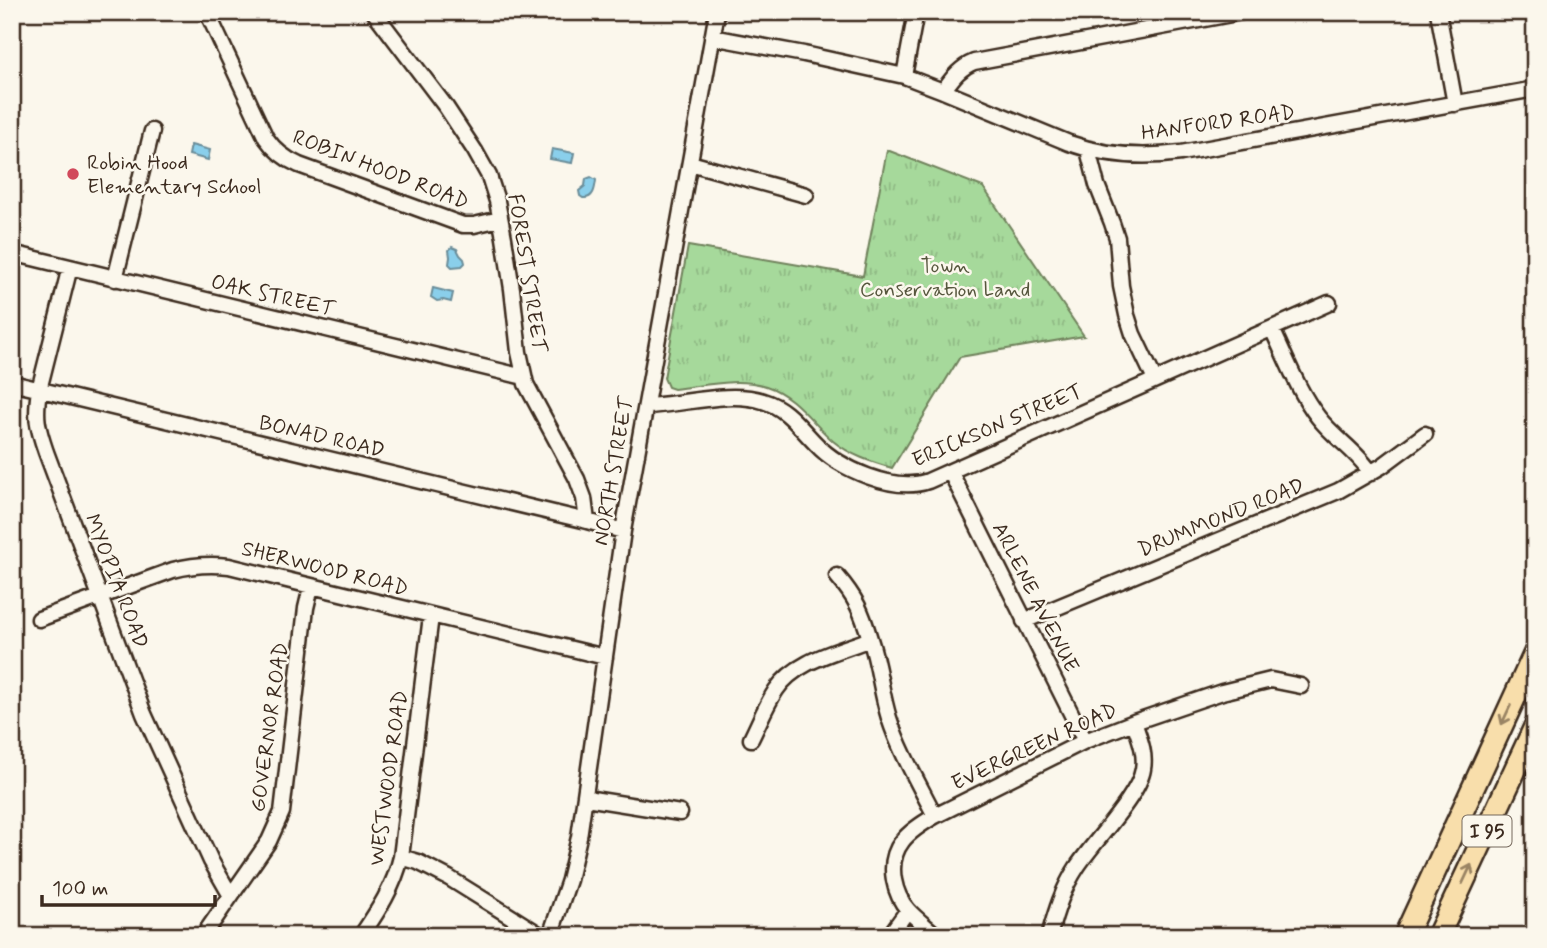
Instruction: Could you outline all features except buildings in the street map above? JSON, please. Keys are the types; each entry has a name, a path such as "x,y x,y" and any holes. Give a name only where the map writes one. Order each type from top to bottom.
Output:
{"highway":[{"name":"I 95","path":"1405,936 1535,653"},
{"name":"I 95","path":"1438,936 1535,727"},
{"path":"1398,936 1444,849"}],"street":[{"name":"ROBIN HOOD ROAD","path":"207,12 266,138 286,159 463,225 474,226 500,219"},
{"name":"FOREST STREET","path":"374,12 446,107 475,150 493,187 512,289 524,377 528,390 582,490 587,521"},
{"name":"NORTH STREET","path":"550,936 569,880 586,798 623,531 717,12"},
{"path":"904,76 916,12"},
{"path":"943,91 962,68 976,61 1242,12"},
{"path":"1438,12 1455,104"},
{"name":"HANFORD ROAD","path":"712,37 904,76 1057,139 1088,150 1126,155 1169,155 1535,89"},
{"path":"115,279 152,131"},
{"path":"1088,150 1116,238 1127,315 1155,380"},
{"path":"690,163 806,195"},
{"name":"OAK STREET","path":"12,253 524,377"},
{"name":"MYOPIA ROAD","path":"70,267 40,390 36,415 40,436 144,714 211,861 231,896"},
{"name":"ERICKSON STREET","path":"646,406 733,397 756,399 773,404 784,411 834,460 869,476 900,485 923,483 1329,303"},
{"path":"1272,329 1298,383 1318,416 1359,457 1371,473"},
{"name":"BONAD ROAD","path":"12,383 623,531"},
{"name":"DRUMMOND ROAD","path":"1024,621 1320,499 1371,473 1425,434"},
{"name":"ARLENE AVENUE","path":"950,471 1085,741"},
{"name":"SHERWOOD ROAD","path":"39,619 173,570 205,565 229,566 605,657"},
{"path":"837,576 862,613 879,669 891,724 935,816"},
{"name":"GOVERNOR ROAD","path":"203,936 269,841 282,812 306,608 312,587"},
{"name":"WESTWOOD ROAD","path":"361,936 387,895 401,857 431,616"},
{"path":"751,739 775,691 791,673 805,664 870,639"},
{"name":"EVERGREEN ROAD","path":"937,936 908,910 898,896 894,884 895,853 912,831 935,816 1085,741 1134,722 1222,692 1259,683 1276,680 1301,685"},
{"path":"1049,936 1059,902 1072,875 1142,776 1143,752 1134,722"},
{"path":"586,798 680,813"},
{"path":"401,857 441,874 542,936"},
{"path":"889,936 908,910"}],"green space":[{"name":"Town Conservation Land","path":"887,150 983,187 1084,336 960,357 892,468 846,450 825,434 795,403 777,390 766,386 732,382 674,389 668,387 664,378 688,246 863,276"}],"water":[{"path":"191,145 210,150 208,160 189,155"},
{"path":"552,149 574,153 572,163 550,159"},
{"path":"591,177 596,180 593,192 590,197 583,198 579,191 585,186 586,179"},
{"path":"452,247 457,249 464,259 462,266 452,267 449,264 449,250"},
{"path":"433,288 453,293 451,302 437,301 431,297"}],"place":[{"name":"Robin Hood Elementary School","path":"73,174"}]}
